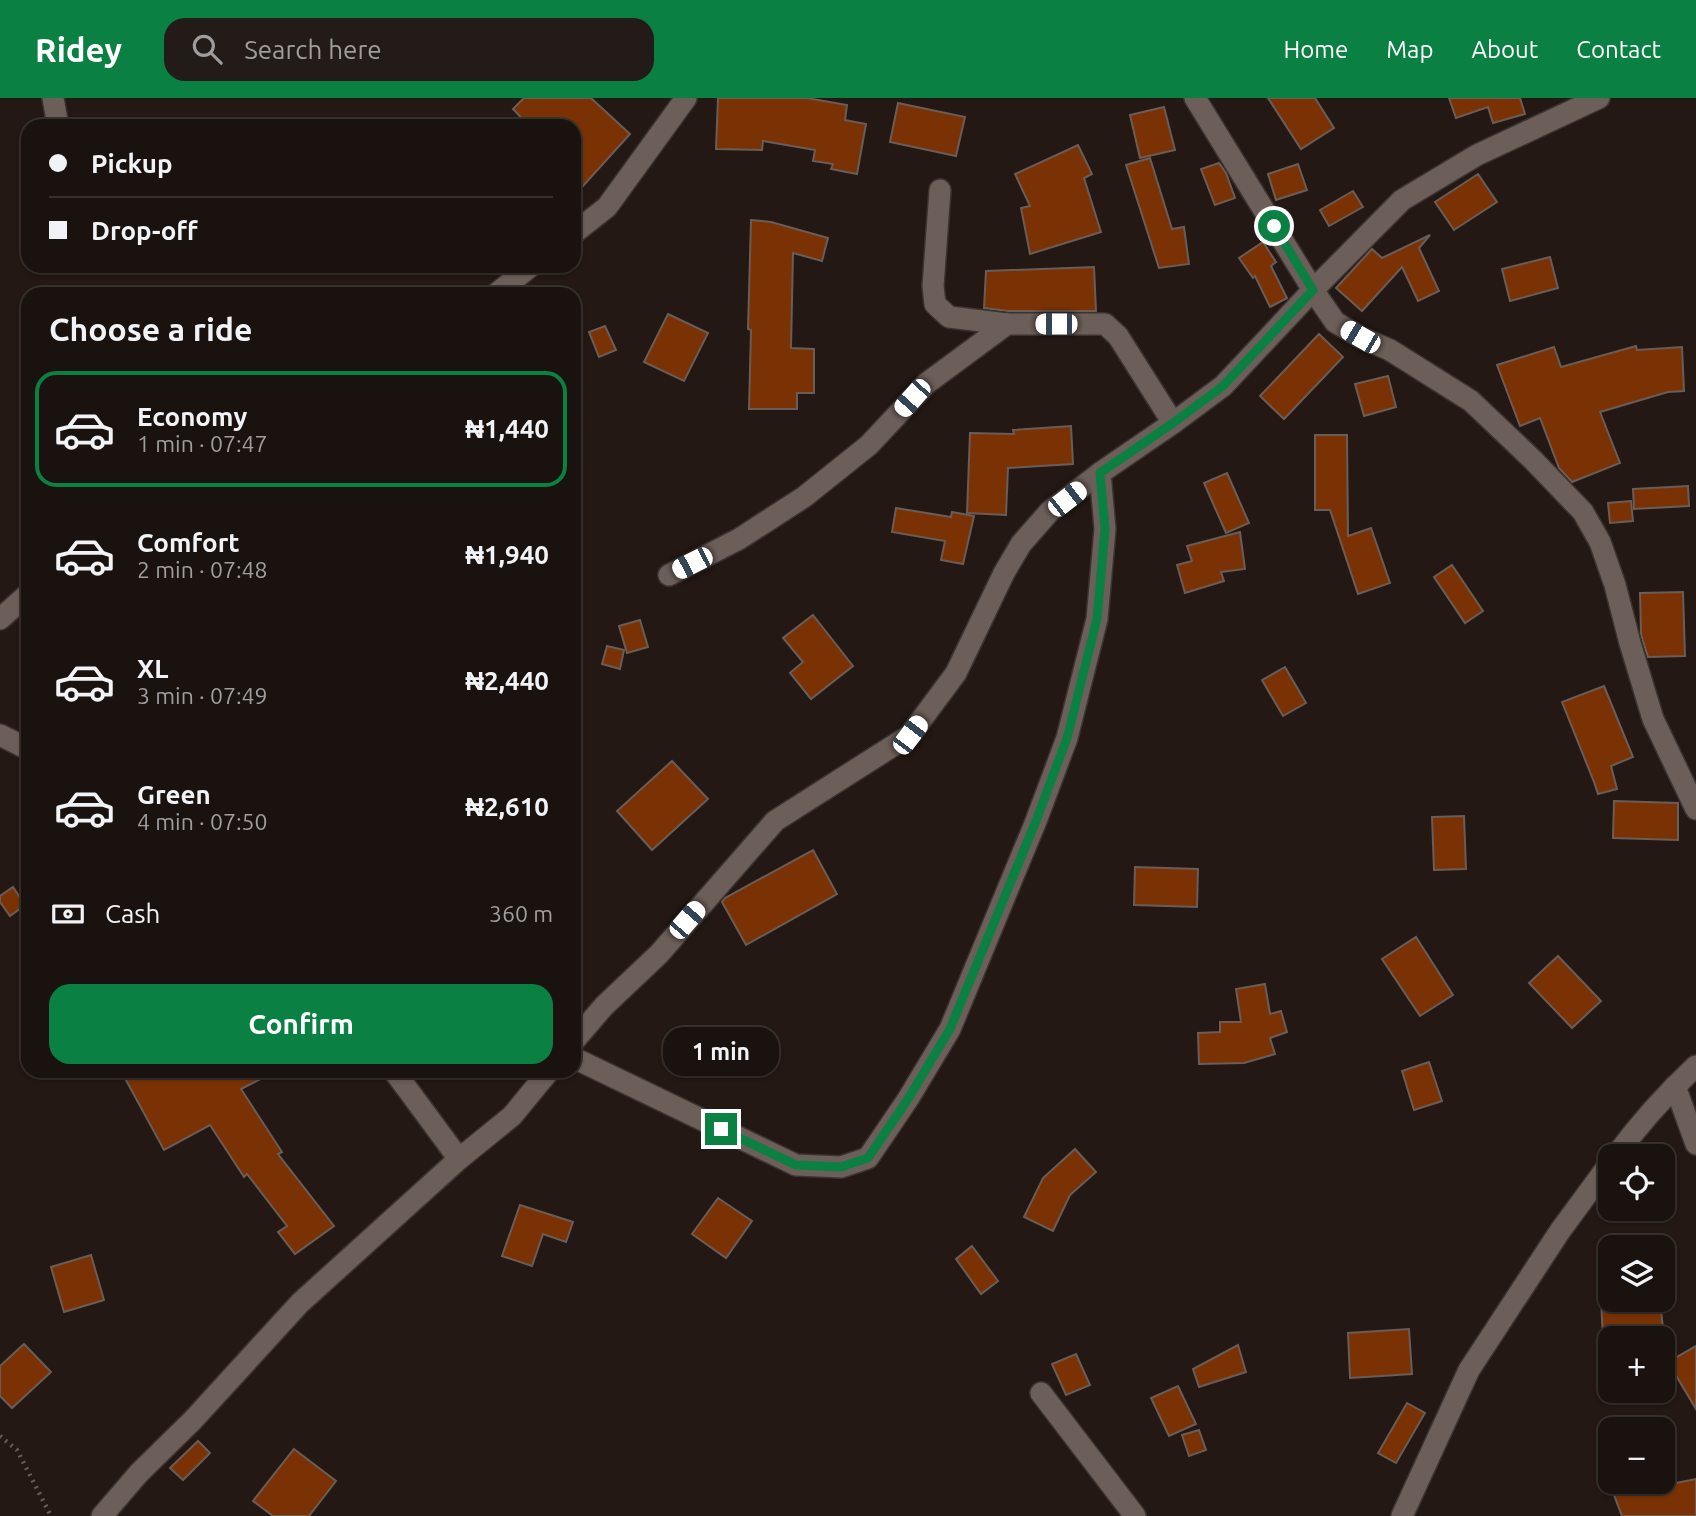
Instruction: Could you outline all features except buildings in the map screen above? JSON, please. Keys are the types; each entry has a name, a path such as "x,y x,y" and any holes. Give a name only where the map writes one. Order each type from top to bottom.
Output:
{"street":[{"path":"53,98 57,119"},
{"path":"1195,98 1335,323 1390,350 1471,401 1583,512 1600,541 1615,585 1653,719 1696,809"},
{"path":"581,1033 604,1006 659,954 775,821 910,735 956,673 1004,573 1021,544 1050,511 1223,386 1402,200 1476,155 1599,98"},
{"path":"581,227 607,207 675,104"},
{"path":"940,190 933,286 936,304 949,317 1007,324 1105,324 1118,336 1173,423"},
{"path":"505,287 522,273"},
{"path":"669,575 739,539 804,497 869,445 927,383 1007,324"},
{"path":"581,1061 796,1165 841,1167 868,1158 908,1099 950,1029 1036,821 1067,738 1097,619 1105,529 1100,473"},
{"path":"0,619 21,600"},
{"path":"0,735 21,746"},
{"path":"1624,1144 1696,1066"},
{"path":"399,1078 459,1159"},
{"path":"102,1516 139,1473 193,1420 300,1303 459,1159 512,1116 543,1078"},
{"path":"1675,1086 1696,1143"},
{"path":"1402,1516 1469,1370 1560,1231 1598,1179"},
{"path":"1041,1393 1135,1516"}],"path":[{"path":"0,1436 17,1450 51,1516"}],"route":[{"path":"721,1129 796,1165 841,1167 868,1158 908,1099 950,1029 991,933 1067,738 1097,619 1105,529 1100,473 1223,386 1313,290 1274,226"}]}
